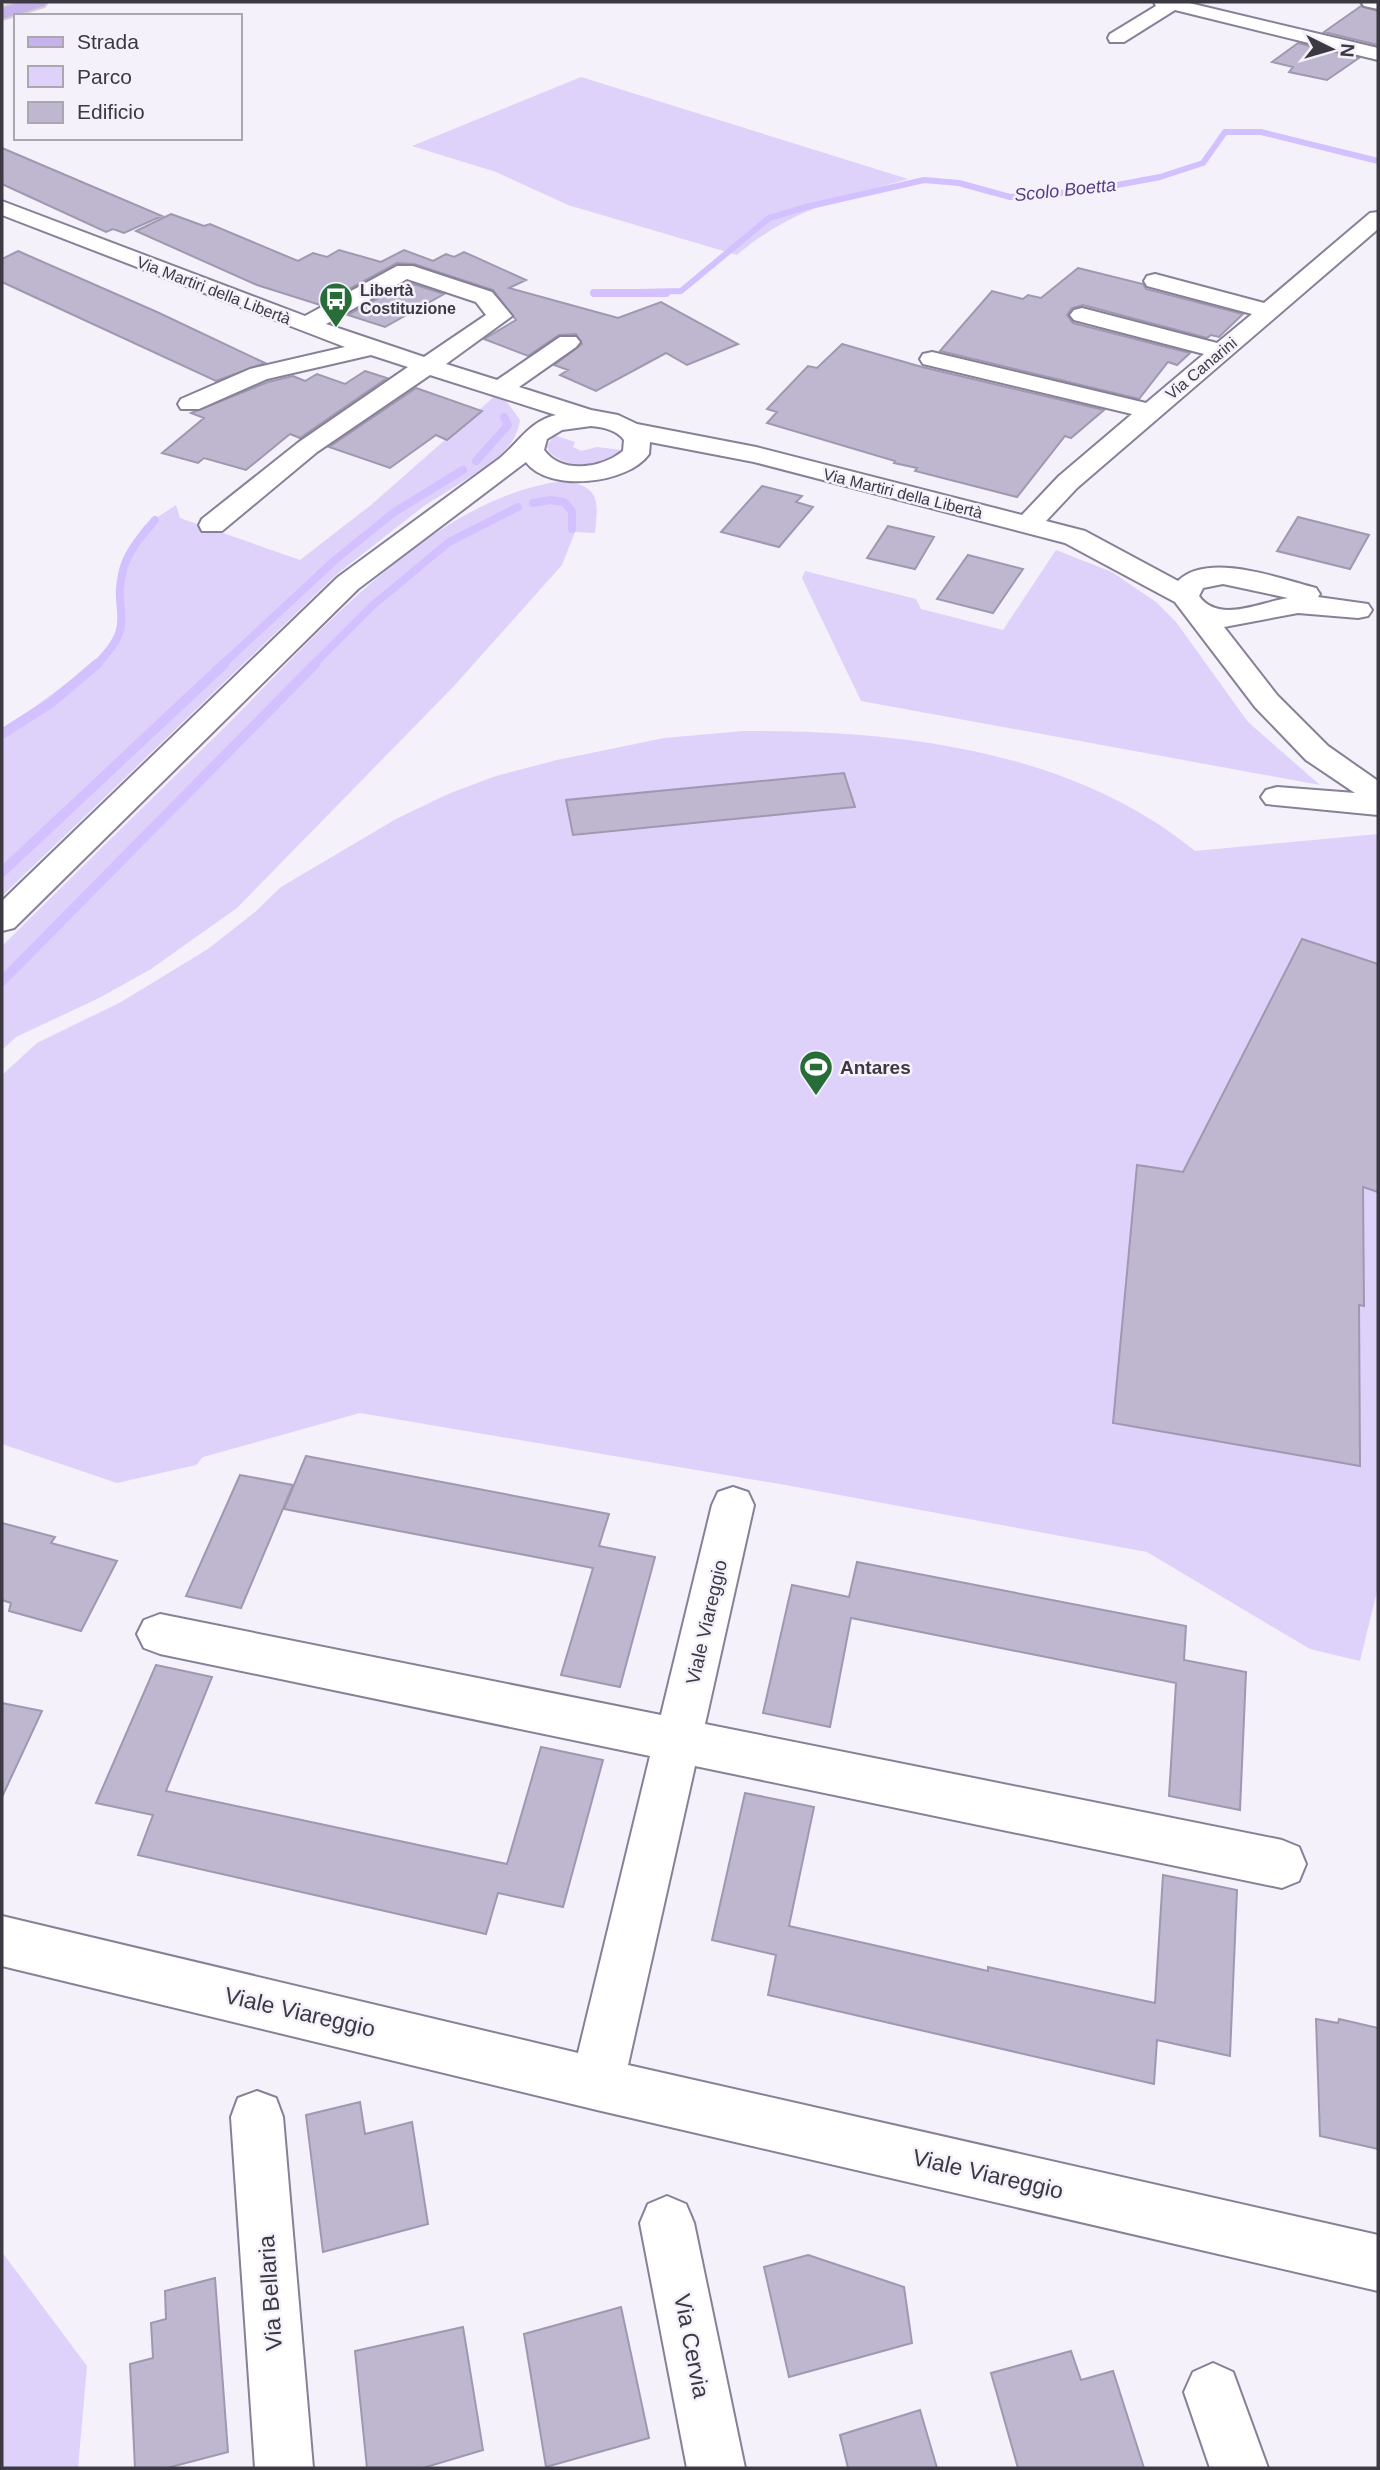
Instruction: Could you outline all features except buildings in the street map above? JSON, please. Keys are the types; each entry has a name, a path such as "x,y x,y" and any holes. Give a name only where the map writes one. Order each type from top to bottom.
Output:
{"main road":[{"path":"2,14 38,2"}],"street":[{"path":"1370,2 1378,4"},
{"path":"1117,38 1167,3 1378,54"},
{"name":"Via Martiri della Libertà","path":"2,208 306,325 427,368 591,418 609,420 633,442 660,449 718,447 1087,542 1339,601 1368,613"},
{"name":"Via Canarini","path":"1028,525 1068,482 1378,218"},
{"path":"212,525 308,447 500,316 484,298 405,271 306,325"},
{"path":"1155,281 1269,311"},
{"path":"1082,315 1222,351"},
{"path":"500,389 568,342"},
{"path":"190,404 259,374 371,348"},
{"path":"932,359 1149,411"},
{"name":"Via Martiri della Libertà","path":"500,389 528,406 536,438 537,460 569,472 609,470 625,463 633,442"},
{"name":"Via Martiri della Libertà","path":"536,438 563,421 591,418"},
{"path":"2,920 348,583 536,438"},
{"path":"432,519 511,486 569,472"},
{"name":"Via Martiri della Libertà","path":"1087,542 1220,618 1297,605 1368,613"},
{"path":"1239,663 1240,642 1263,594 1232,577 1192,580 1184,590 1190,603 1266,701 1317,753 1378,795"},
{"path":"1277,797 1378,805"},
{"name":"Viale Viareggio","path":"597,2084 680,1740 733,1505"},
{"path":"160,1634 1282,1864"},
{"name":"Viale Viareggio","path":"2,1941 597,2084 1378,2263"},
{"name":"Via Bellaria","path":"257,2117 284,2468"},
{"name":"Via Cervia","path":"667,2223 716,2468"},
{"path":"1213,2392 1239,2468"}],"green space":[{"path":"581,77 908,179 839,199 797,216 757,239 737,255 568,205 496,172 412,146"},
{"path":"496,395 507,402 520,420 510,445 491,464 424,506 337,574 2,896 2,731 105,655 124,629 123,567 132,544 144,526 176,505 180,518 300,560 371,505"},
{"path":"554,435 575,442 573,447 581,451 597,447 622,450 596,464 566,462 549,452 547,446"},
{"path":"564,481 591,491 597,512 595,533 575,532 562,565 454,686 237,908 151,969 99,998 16,1037 2,1050 2,946 335,616 377,578 422,543 468,514 515,492"},
{"path":"1056,550 1112,572 1156,602 1176,622 1248,722 1320,785 861,701 802,578 805,571 916,599 921,609 1003,630"},
{"name":"Antares","path":"744,731 862,735 922,742 1039,768 1094,790 1147,817 1195,851 1378,834 1378,1587 1360,1661 1310,1649 1147,1552 791,1486 360,1413 203,1457 196,1465 117,1483 2,1444 2,1075 37,1043 121,1002 208,949 255,912 281,887 396,819 448,794 496,776 557,760 664,738"},
{"path":"2,2252 87,2366 78,2468 2,2468"}],"waterway":[{"name":"Scolo Boetta","path":"666,293 594,293 681,291 769,218 924,180 959,183 1010,197 1085,191 1160,177 1203,163 1225,132 1261,132 1378,161"},
{"path":"476,461 508,425 504,417"},
{"path":"222,665 335,560 393,513 463,470"},
{"path":"533,503 550,500 564,502 572,511 572,529"},
{"path":"313,665 372,606 449,542 518,507"},
{"name":"Scolo Boetta","path":"97,664 117,638 121,627 120,585 125,563 155,520"},
{"name":"Scolo Boetta","path":"2,734 52,702 97,664"},
{"path":"2,872 224,664"},
{"path":"2,981 315,664"}],"place":[{"name":"Libertà Costituzione","path":"336,329"},
{"name":"Antares","path":"816,1097"}]}
